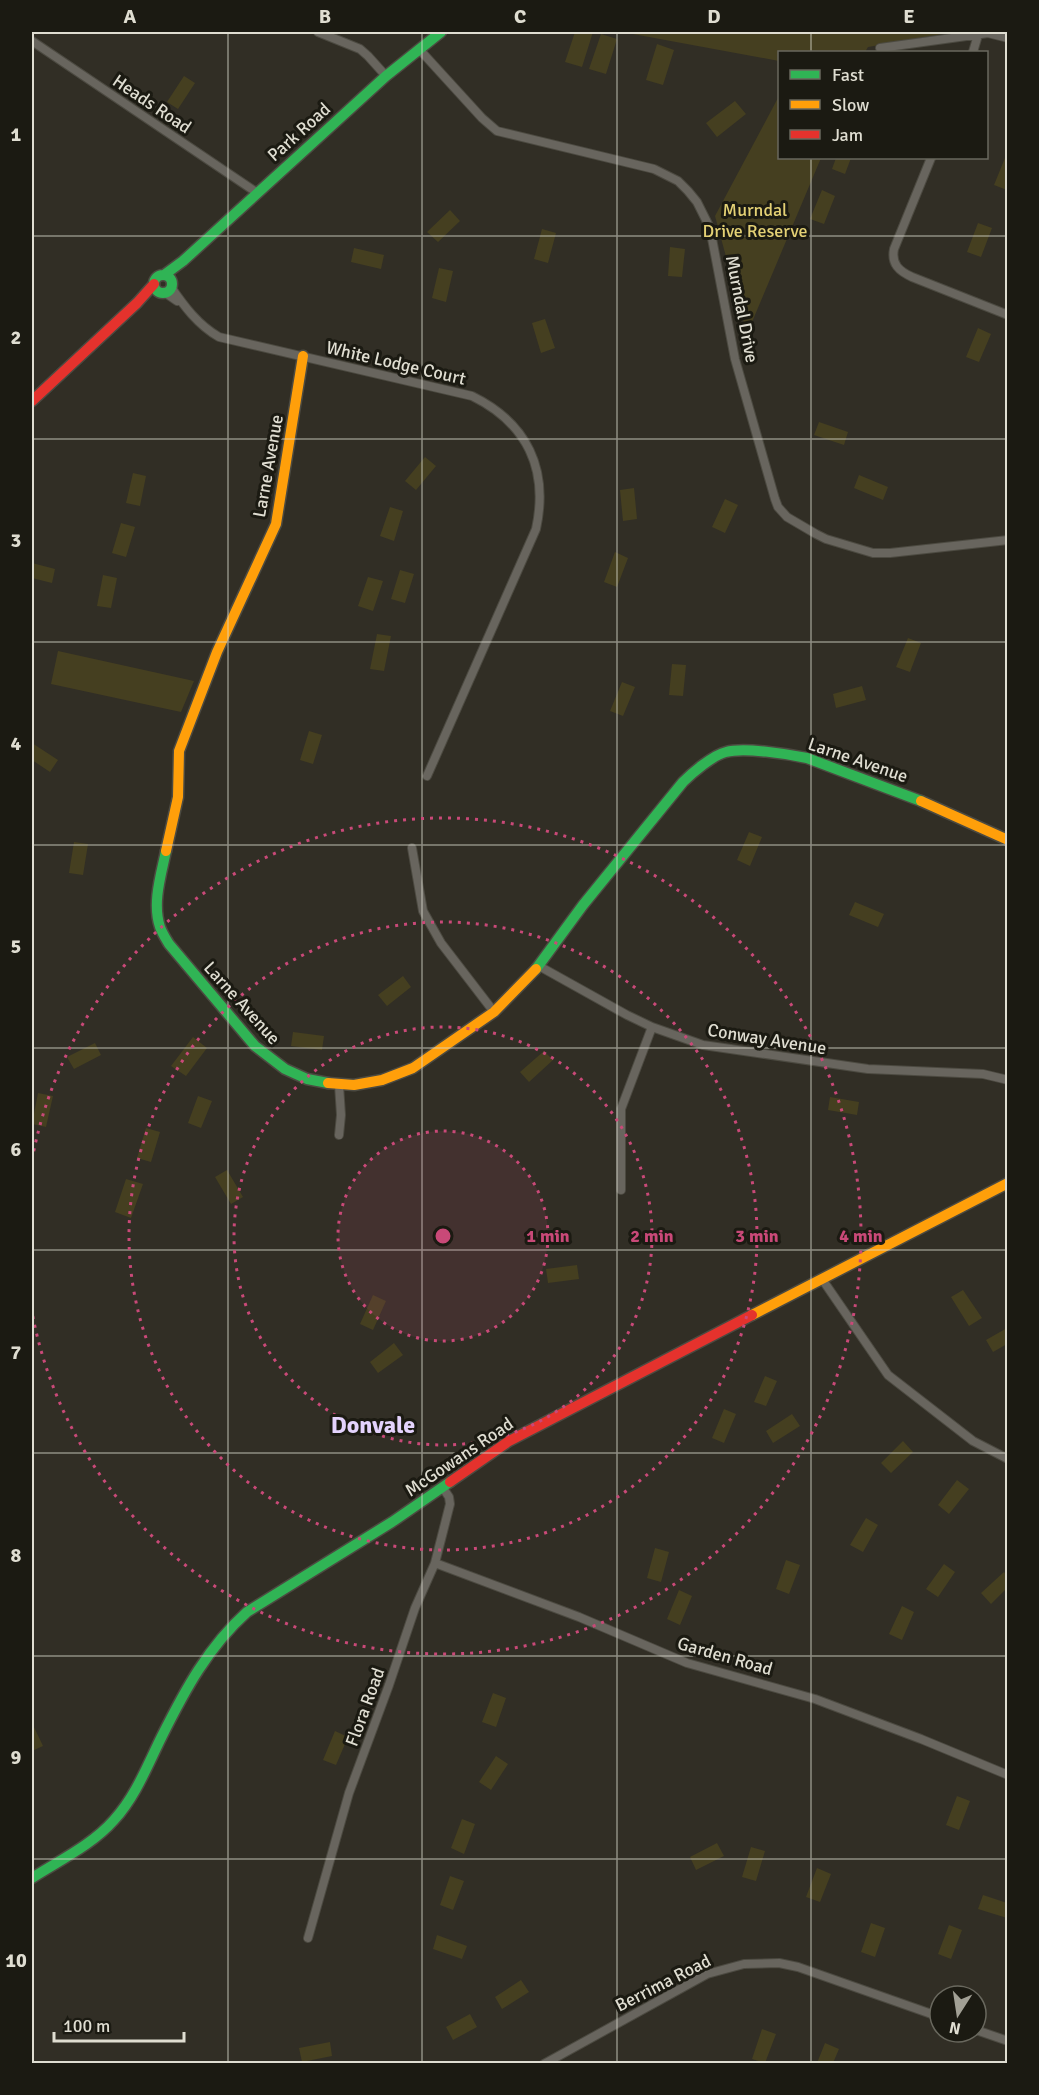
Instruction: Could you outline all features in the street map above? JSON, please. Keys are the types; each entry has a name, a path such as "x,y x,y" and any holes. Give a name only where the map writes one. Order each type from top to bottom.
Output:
{"street":[{"path":"318,32 360,50 369,56 386,76"},
{"name":"Park Road","path":"164,285 183,261 256,192 386,76 441,32"},
{"path":"880,48 978,34 997,34 1008,38"},
{"path":"973,51 978,34"},
{"name":"Heads Road","path":"32,41 256,192"},
{"name":"Murndal Drive","path":"418,50 497,131 654,169 678,181 697,202 710,228 735,359 759,444 778,507 787,517 826,539 879,553 1008,540"},
{"path":"931,159 894,249 896,265 912,277 1008,315"},
{"path":"32,401 137,303 164,285"},
{"name":"White Lodge Court","path":"164,285 206,329 219,337 472,396 487,403 508,418 529,448 540,483 541,502 536,529 427,776"},
{"name":"Larne Avenue","path":"303,356 276,524 220,644 180,745 178,796 159,883 157,917 169,944 255,1046 275,1062 297,1075 339,1085 367,1084 402,1074 422,1063 494,1012 539,966 597,888 684,782 692,773 725,752 776,753 807,758 905,794 1008,840"},
{"path":"412,848 423,911 441,943 494,1012"},
{"name":"Conway Avenue","path":"539,966 652,1027 703,1045 868,1069 983,1074 1008,1080"},
{"path":"621,1190 621,1109 652,1027"},
{"path":"339,1085 341,1114 339,1135"},
{"name":"McGowans Road","path":"32,1878 113,1822 124,1808 196,1670 233,1624 248,1612 443,1488 509,1441 1008,1183"},
{"path":"822,1279 888,1375 973,1441 1008,1459"},
{"name":"Flora Road","path":"308,1938 349,1793 415,1608 435,1563 450,1504 443,1488"},
{"name":"Garden Road","path":"435,1563 579,1617 687,1663 815,1699 1008,1775"},
{"name":"Berrima Road","path":"544,2064 707,1974 744,1964 779,1963 798,1967 928,2013"},
{"path":"988,2034 1008,2041"}],"green space":[{"path":"575,32 593,32 582,67 565,62"},
{"path":"622,32 954,32 868,47 866,51 778,51 778,61"},
{"path":"601,34 617,39 606,74 589,69"},
{"path":"657,44 674,50 663,85 646,80"},
{"path":"184,76 195,83 178,109 167,102"},
{"name":"Murndal Drive Reserve","path":"778,98 778,159 821,159 747,334 715,216"},
{"path":"735,101 746,114 717,137 706,123"},
{"path":"1008,153 1007,190 994,185"},
{"path":"836,159 851,159 845,174 832,169"},
{"path":"822,190 835,196 824,224 810,219"},
{"path":"450,210 460,221 438,242 427,232"},
{"path":"978,223 992,228 981,257 967,252"},
{"path":"542,229 556,233 548,263 534,259"},
{"path":"670,247 685,249 682,277 668,276"},
{"path":"354,248 384,255 381,269 351,262"},
{"path":"439,268 453,271 446,302 432,298"},
{"path":"545,319 555,348 541,353 532,323"},
{"path":"978,328 991,334 979,362 966,357"},
{"path":"819,422 848,432 844,445 814,435"},
{"path":"425,457 436,466 416,490 405,481"},
{"path":"133,473 146,476 140,506 126,503"},
{"path":"859,475 888,487 883,500 854,488"},
{"path":"634,488 637,519 623,521 620,490"},
{"path":"725,499 738,505 725,533 712,527"},
{"path":"390,507 403,511 394,541 380,536"},
{"path":"121,523 135,527 126,557 112,553"},
{"path":"615,552 628,558 617,587 604,582"},
{"path":"32,563 55,569 52,583 32,578"},
{"path":"400,570 414,574 405,603 391,599"},
{"path":"103,575 117,578 111,608 97,606"},
{"path":"368,577 383,581 373,611 358,606"},
{"path":"377,634 391,636 384,671 370,669"},
{"path":"908,638 921,643 910,672 896,667"},
{"path":"58,651 194,681 181,712 51,684"},
{"path":"672,664 686,665 683,696 669,695"},
{"path":"622,682 635,687 623,716 610,711"},
{"path":"862,686 866,700 836,708 833,694"},
{"path":"309,731 322,735 313,764 300,760"},
{"path":"32,743 58,760 50,772 32,760"},
{"path":"749,832 762,837 750,866 737,860"},
{"path":"74,842 88,844 83,875 69,873"},
{"path":"855,902 884,914 878,927 849,915"},
{"path":"403,976 411,987 387,1006 378,995"},
{"path":"293,1032 324,1036 322,1050 291,1046"},
{"path":"193,1037 207,1048 186,1076 171,1066"},
{"path":"95,1043 101,1055 74,1069 67,1057"},
{"path":"544,1051 553,1060 529,1082 520,1072"},
{"path":"38,1093 53,1096 46,1127 32,1124"},
{"path":"198,1096 212,1101 201,1128 188,1123"},
{"path":"830,1097 859,1102 857,1115 828,1110"},
{"path":"146,1128 160,1132 151,1162 137,1158"},
{"path":"227,1170 243,1197 231,1204 215,1177"},
{"path":"126,1179 143,1184 131,1218 115,1212"},
{"path":"577,1265 579,1279 548,1283 546,1269"},
{"path":"963,1290 982,1318 969,1326 951,1297"},
{"path":"373,1295 386,1301 373,1330 360,1324"},
{"path":"1007,1328 1007,1344 993,1352 986,1340"},
{"path":"394,1343 403,1355 378,1373 370,1362"},
{"path":"765,1376 777,1381 766,1406 754,1402"},
{"path":"724,1409 736,1414 724,1443 712,1438"},
{"path":"792,1414 800,1426 773,1443 766,1431"},
{"path":"903,1441 913,1452 891,1473 881,1463"},
{"path":"957,1480 969,1489 949,1514 938,1505"},
{"path":"866,1518 878,1525 863,1552 850,1545"},
{"path":"655,1548 669,1552 661,1582 647,1578"},
{"path":"786,1560 800,1565 789,1594 776,1589"},
{"path":"944,1564 955,1572 938,1597 926,1589"},
{"path":"1004,1572 1007,1576 1007,1588 991,1604 981,1593"},
{"path":"679,1590 692,1596 680,1625 667,1619"},
{"path":"902,1606 914,1612 902,1640 889,1634"},
{"path":"493,1693 506,1698 496,1727 482,1722"},
{"path":"32,1723 43,1746 32,1751"},
{"path":"335,1731 348,1737 336,1765 323,1760"},
{"path":"496,1756 508,1764 491,1790 479,1782"},
{"path":"957,1796 970,1801 959,1830 946,1825"},
{"path":"462,1819 475,1824 464,1854 451,1848"},
{"path":"717,1843 724,1856 696,1870 690,1857"},
{"path":"751,1847 765,1851 756,1881 742,1877"},
{"path":"817,1868 831,1874 820,1902 806,1897"},
{"path":"450,1876 464,1881 453,1910 440,1905"},
{"path":"983,1895 1007,1903 1007,1918 978,1909"},
{"path":"871,1923 885,1928 875,1957 861,1952"},
{"path":"949,1925 962,1930 951,1959 938,1954"},
{"path":"437,1935 467,1946 462,1959 433,1949"},
{"path":"521,1980 529,1992 502,2009 495,1997"},
{"path":"470,2014 477,2027 453,2040 446,2027"},
{"path":"762,2029 776,2034 765,2063 752,2059"},
{"path":"330,2042 332,2056 302,2062 299,2048"},
{"path":"825,2043 839,2049 833,2063 817,2063"}],"traffic: fast":[{"path":"164,275 183,261 386,76 441,32"},
{"path":"163,275 169,278 172,284 169,290 163,293 157,290 154,284 157,278 163,275"},
{"path":"536,969 583,905 683,782 703,765 721,754 734,751 755,751 807,758 921,801"},
{"path":"166,851 158,889 157,908 160,927 169,944 255,1046 285,1069 307,1079 328,1083"},
{"path":"32,1878 96,1837 122,1811 198,1670 233,1625 247,1612 392,1522 450,1482"}],"traffic: slow":[{"path":"166,851 178,797 179,751 217,652 276,524 303,356"},
{"path":"921,801 1008,840"},
{"path":"328,1083 354,1085 382,1080 413,1068 494,1012 536,969"},
{"path":"752,1315 1008,1183"}],"traffic: jam":[{"path":"32,401 137,303 154,284"},
{"path":"450,1482 509,1441 752,1315"}],"district":[{"name":"Donvale","path":"373,1425"}]}
